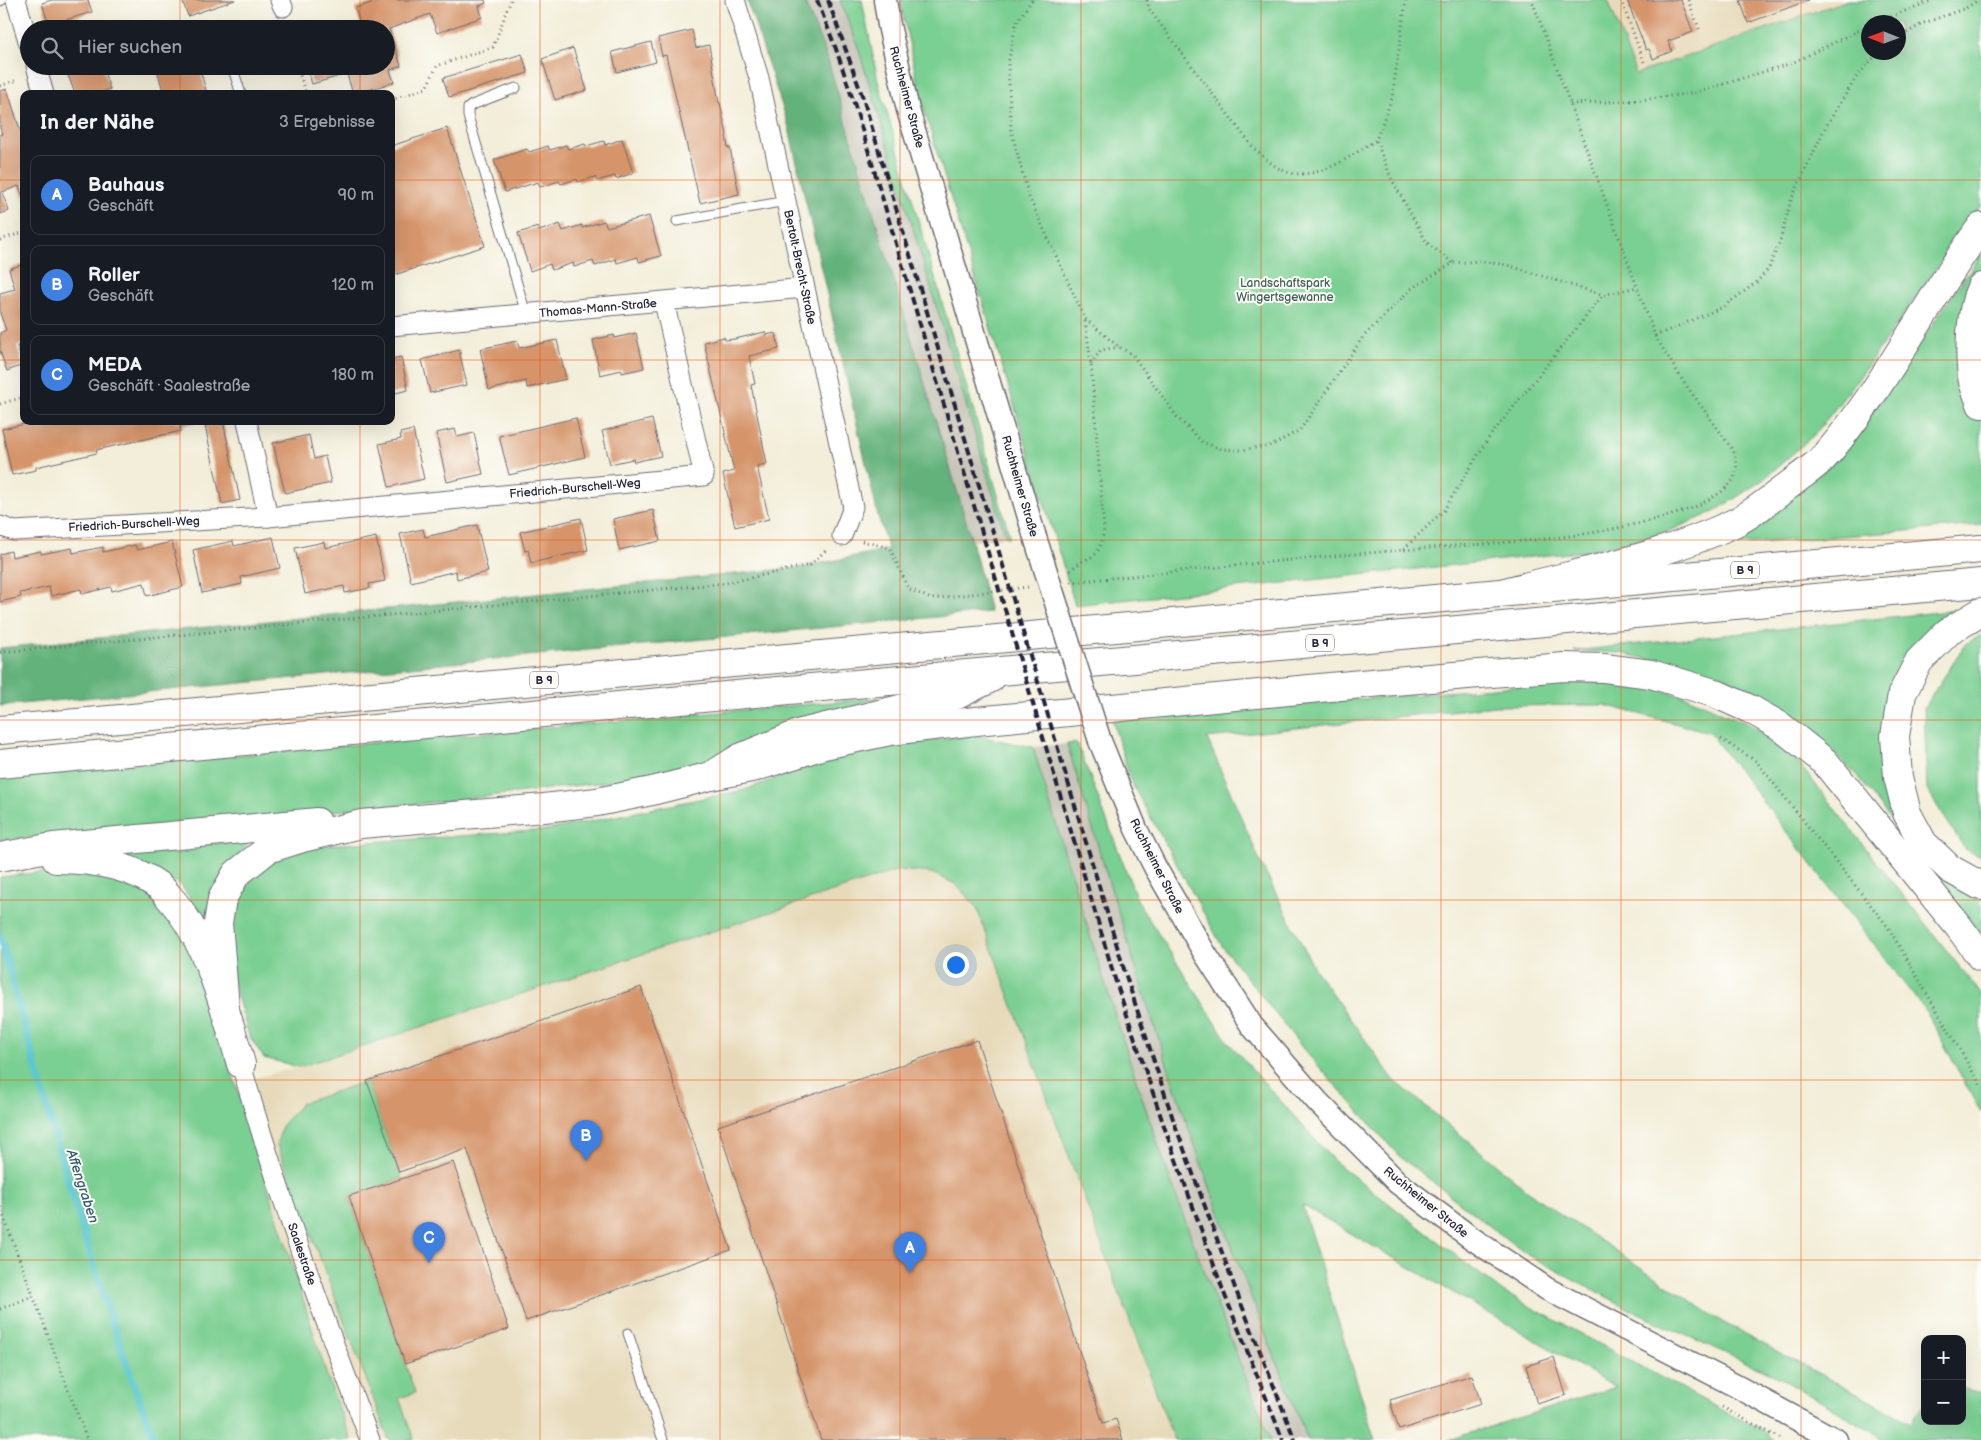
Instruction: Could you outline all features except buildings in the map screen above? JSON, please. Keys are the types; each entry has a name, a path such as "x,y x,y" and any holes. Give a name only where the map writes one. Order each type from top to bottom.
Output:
{"highway":[{"path":"1509,591 1646,556 1687,543 1735,522 1767,502 1827,455 1876,391 1938,291 1981,227"},
{"path":"1981,287 1977,296 1971,340 1974,382 1981,404"},
{"name":"B 9","path":"0,730 1981,549"},
{"name":"B 9","path":"0,764 1981,583"},
{"path":"1981,612 1948,632 1920,661 1902,694 1895,736 1898,777 1902,795 1907,813 1923,842 1950,869 1981,886"},
{"path":"710,776 756,767 824,745 881,733 976,721 1140,704 1519,671 1604,668 1651,674 1714,693 1750,709 1780,726 1825,762 1959,927 1981,957"},
{"name":"B 9","path":"0,858 54,847 313,822 361,824 597,802 652,791 710,776 740,758 801,733 957,695 1004,672"},
{"path":"225,1007 218,923 222,899 236,874 268,849 303,838 361,824"},
{"path":"0,858 77,859 113,865 160,886 180,909 196,934 225,1007 241,1064"}],"street":[{"path":"16,0 22,20"},
{"name":"Bertolt-Brecht-Straße","path":"735,0 759,78 852,508 842,536"},
{"name":"Ruchheimer Straße","path":"885,0 908,110 1034,534 1100,741 1154,866 1204,952 1252,1026 1317,1101 1398,1182 1470,1238 1547,1289 1736,1386 1836,1440"},
{"path":"39,75 43,90"},
{"name":"Thomas-Mann-Straße","path":"395,326 805,288"},
{"name":"Friedrich-Burschell-Weg","path":"0,526 14,531 268,517 704,476 664,302"},
{"path":"248,425 268,517"},
{"name":"Saalestraße","path":"241,1064 261,1134 322,1314 370,1440"}],"lane":[{"path":"235,75 240,90"},
{"path":"516,88 472,105 468,108 468,116 526,314"},
{"path":"678,221 786,201"},
{"path":"628,1333 664,1440"}],"path":[{"path":"395,99 426,88 437,66 493,47 510,0"},
{"path":"1032,0 1016,23 1008,64 1011,130 1029,197 1085,319 1091,364 1104,530 1101,547 1092,558 1074,567 1064,577"},
{"path":"1147,0 1149,10 1251,144 1262,155 1284,170 1306,174 1326,169 1376,140 1392,98 1406,0"},
{"path":"1069,582 1402,550 1544,539 1621,528 1677,513 1708,501 1733,480 1738,471 1733,450 1683,382 1656,336 1532,0"},
{"path":"1621,0 1644,62"},
{"path":"1688,0 1700,31"},
{"path":"1894,15 1933,0"},
{"path":"1906,33 1924,23 1966,8 1978,0"},
{"path":"1570,104 1642,100 1698,92 1792,63 1861,29"},
{"path":"1656,336 1722,307 1757,282 1769,268 1781,238 1791,200 1824,130 1857,76 1872,60"},
{"path":"300,75 305,90"},
{"path":"1376,140 1391,178 1427,243 1453,263"},
{"path":"0,240 20,233"},
{"path":"1085,319 1119,347 1132,354 1178,417 1202,442 1221,449 1242,450 1273,445 1300,430 1363,337 1411,288 1453,263 1480,261 1507,265 1603,295 1637,287"},
{"path":"1402,550 1444,510 1487,440 1603,295"},
{"path":"1091,364 1102,350 1119,347"},
{"path":"0,404 20,398"},
{"path":"0,652 726,583 810,565 842,536 890,548 908,588 931,600 1030,587"},
{"path":"1721,740 1756,760 1888,927 1981,1086"},
{"path":"0,1207 87,1440"},
{"path":"0,1309 33,1296"}],"shaded area":[{"path":"804,0 840,0 856,41 1006,537 972,541 844,110 827,57"},
{"path":"1608,0 1848,0 1635,74"},
{"path":"1067,744 1138,976 1188,1126 1247,1287 1308,1440 1271,1440 1214,1300 1155,1137 1106,987 1033,747"},
{"path":"900,870 932,873 955,884 976,906 1174,1440 351,1440 328,1379 234,1083 299,1067"}],"green space":[{"path":"747,0 804,0 827,57 972,541 990,612 0,706 0,648 804,567 888,549 878,516 788,124"},
{"path":"840,0 862,0 878,81 1010,537 1006,537 856,41"},
{"name":"Landschaftspark Wingertsgewanne","path":"900,0 1608,0 1636,74 1848,0 1981,0 1981,205 1856,382 1816,433 1763,480 1714,512 1654,537 1578,552 1075,605 921,100"},
{"path":"1981,254 1981,268 1973,280 1965,385 1981,424 1981,525 1719,546 1767,514 1876,407"},
{"path":"1957,610 1918,642 1898,678 1896,806 1981,895 1981,936 1858,777 1805,725 1753,692 1698,670 1620,653 1574,651"},
{"path":"1981,635 1981,857 1965,849 1927,790 1924,707 1966,644"},
{"path":"1565,682 1631,683 1687,697 1755,727 1797,761 1981,994 1981,1113 1927,1013 1709,732 1604,705 1495,706 1207,738 1262,866 1315,970 1394,1080 1538,1199 1724,1323 1911,1423 1921,1409 1921,1425 1966,1425 1966,1389 1981,1393 1981,1440 1883,1440 1872,1431 1780,1378 1639,1314 1526,1254 1399,1156 1304,1050 1222,946 1132,784 1112,720"},
{"path":"878,698 713,758 631,779 450,801 0,840 0,776"},
{"path":"973,735 1033,747 1107,991 1168,1174 1196,1251 1271,1440 1174,1440 976,906 955,884 932,873 899,870 299,1067 264,1058 249,1036 223,949 251,874 297,847 547,830 744,790 855,750"},
{"path":"1077,743 1138,902 1228,1042 1334,1161 1503,1292 1727,1413 1763,1430 1774,1440 1448,1440 1616,1387 1302,1205 1375,1440 1308,1440 1216,1205 1156,1031 1067,744"},
{"path":"251,840 224,873 205,919 180,884 110,853"},
{"path":"76,868 109,873 163,897 196,958 328,1379 351,1440 0,1440 0,877"},
{"path":"367,1081 402,1178 349,1197 415,1393 399,1398 414,1440 389,1440 277,1145 282,1125 302,1103"}],"waterway":[{"name":"Affengraben","path":"0,936 52,1126 90,1253 110,1316 155,1440"}],"railway":[{"path":"817,0 855,106 1115,979 1165,1129 1224,1293 1283,1440"},
{"path":"828,0 863,98 1126,976 1174,1122 1235,1288 1295,1440"}],"place":[{"name":"Roller","path":"586,1161"},
{"name":"MEDA","path":"429,1263"},
{"name":"Bauhaus","path":"910,1273"}]}
